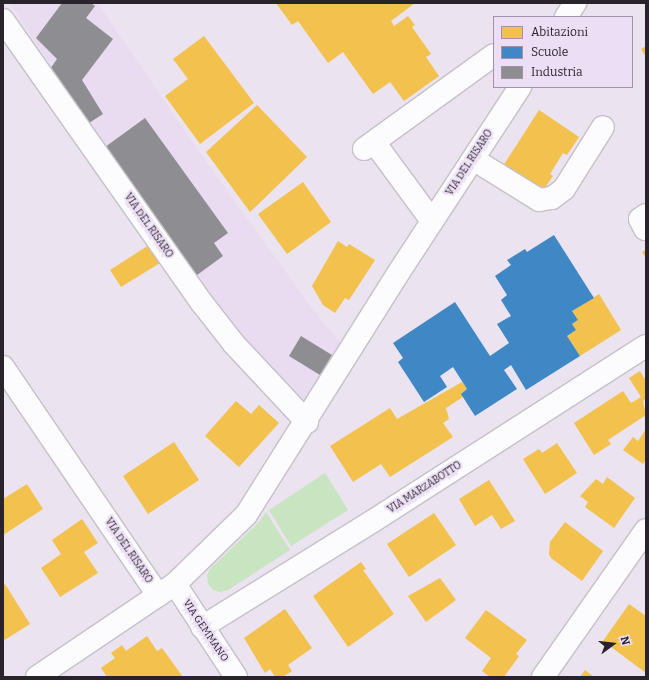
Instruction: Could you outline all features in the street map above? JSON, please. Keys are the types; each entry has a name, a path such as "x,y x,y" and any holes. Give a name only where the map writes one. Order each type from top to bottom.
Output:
{"street":[{"path":"567,16 575,3"},
{"name":"VIA DEL RISARO","path":"3,20 202,303 234,344 307,422"},
{"path":"436,205 369,145 493,56"},
{"name":"VIA DEL RISARO","path":"37,677 166,590 246,515 307,422 436,205 473,159 519,88"},
{"path":"473,159 539,200 552,198 564,189 603,127"},
{"name":"VIA MARZABOTTO","path":"202,627 373,521 646,346"},
{"name":"VIA DEL RISARO","path":"3,368 166,590"},
{"path":"543,677 646,530"},
{"name":"VIA GEMMANO","path":"166,590 202,627 236,677"}],"shaded area":[{"path":"10,3 98,4 209,166 317,315 343,346 307,402 300,404 254,356 207,290 202,293 47,70 49,63"}],"green space":[{"path":"325,473 348,510 291,546 269,510"},
{"path":"266,512 290,550 228,590 220,592 213,590 208,584 207,575 210,569 259,522"}],"building: Abitazioni":[{"path":"276,3 415,3 391,21 394,26 408,16 415,25 412,27 431,54 426,57 439,76 404,101 390,82 373,94 343,52 328,63 298,21 292,25"},
{"path":"204,36 254,103 200,144 165,96 188,79 173,59"},
{"path":"646,46 646,57 641,49"},
{"path":"257,105 307,157 250,212 206,152"},
{"path":"539,110 579,137 567,155 563,153 550,174 553,176 540,195 501,169"},
{"path":"303,182 331,222 287,254 258,214"},
{"path":"338,241 347,247 349,244 375,260 349,300 345,298 335,313 323,305 312,286"},
{"path":"149,245 160,263 121,287 110,270"},
{"path":"646,250 646,258 642,252"},
{"path":"599,294 621,330 580,356 567,336 576,330 572,324 578,320 572,311"},
{"path":"640,371 646,381 646,399 643,401 646,415 608,440 611,444 594,455 574,423 623,391 631,403 641,397 629,378"},
{"path":"462,382 467,389 461,394 463,397 446,408 449,419 443,423 453,437 390,477 381,464 353,482 330,446 390,408 397,419"},
{"path":"236,401 251,414 259,405 279,423 239,467 205,436"},
{"path":"646,429 646,460 643,464 623,450 633,437 638,441"},
{"path":"174,442 199,480 148,514 123,476"},
{"path":"557,443 577,473 545,494 523,459 539,449 542,453"},
{"path":"607,477 635,498 614,528 585,507 588,502 580,496 596,479 603,484"},
{"path":"489,480 515,521 501,529 492,515 475,526 459,499"},
{"path":"27,484 43,509 3,535 3,499"},
{"path":"434,513 456,545 409,577 387,544"},
{"path":"82,519 98,543 84,552 98,573 60,597 41,568 61,554 52,540"},
{"path":"565,522 603,551 582,581 551,558 549,554 550,542"},
{"path":"361,562 366,569 363,570 394,614 348,647 313,596"},
{"path":"440,578 456,600 426,622 408,596"},
{"path":"5,584 30,624 3,641 3,586"},
{"path":"629,604 646,616 646,673 603,641"},
{"path":"285,609 312,648 288,665 292,671 283,677 275,677 270,669 265,673 244,638"},
{"path":"486,610 527,640 516,654 519,656 504,677 490,677 482,671 491,658 465,638"},
{"path":"147,636 157,651 162,648 183,677 107,677 101,668 115,658 111,653 122,645 126,651"},
{"path":"585,670 594,677 580,677"}],"building: Scuole":[{"path":"554,235 594,298 572,311 578,320 572,324 576,330 567,336 580,356 526,390 511,365 504,370 517,389 475,416 461,394 467,389 453,367 440,376 447,387 424,402 398,362 403,358 393,343 455,302 490,356 509,343 497,324 511,316 501,300 507,295 495,276 511,265 507,260 525,249 527,252"}],"building: Industria":[{"path":"62,3 91,3 95,6 86,18 113,39 82,80 103,114 86,125 50,69 57,59 36,38"},
{"path":"145,118 228,233 214,243 223,256 193,278 101,150"},
{"path":"301,336 332,355 320,375 289,356"}]}
